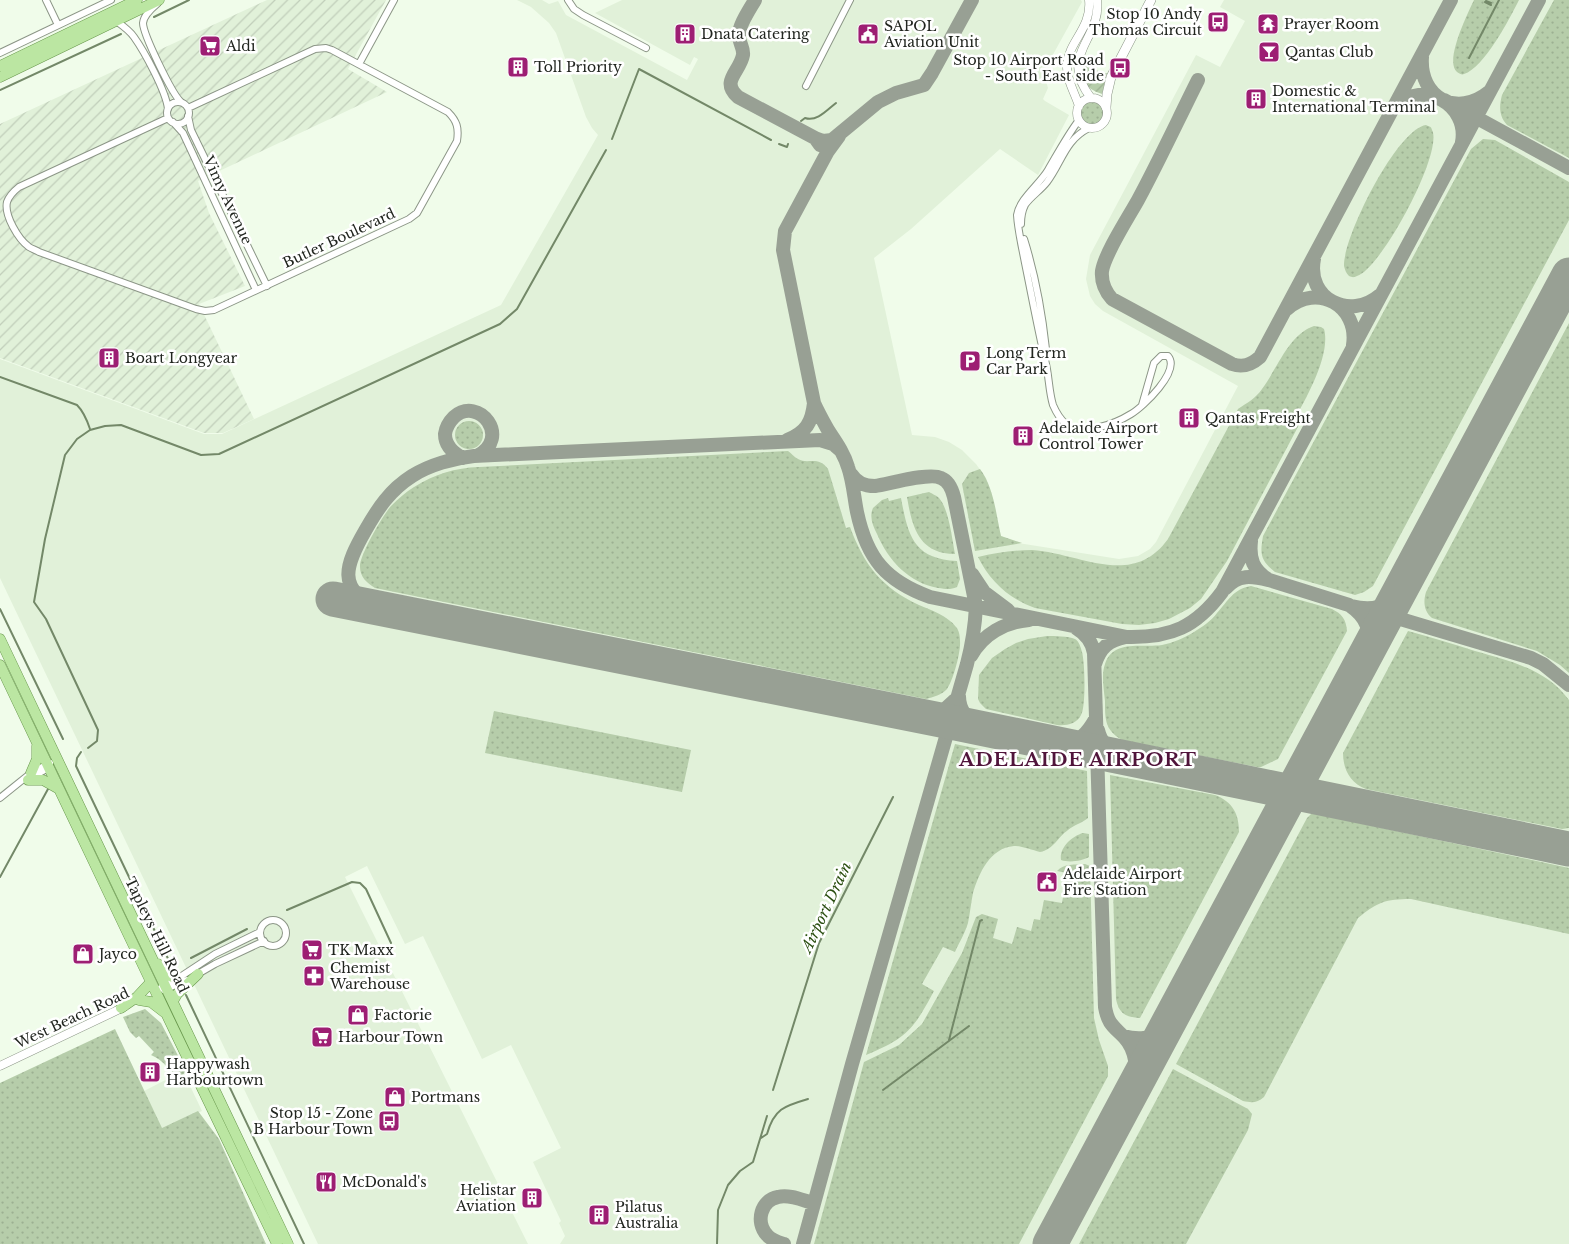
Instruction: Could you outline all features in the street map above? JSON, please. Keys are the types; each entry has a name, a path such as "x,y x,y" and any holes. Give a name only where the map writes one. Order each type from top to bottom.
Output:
{"main road":[{"path":"0,66 137,0"},
{"path":"0,77 160,0"},
{"path":"1106,107 1110,77 1151,0"},
{"name":"Tapleys Hill Road","path":"0,639 288,1244"},
{"name":"Tapleys Hill Road","path":"0,665 277,1244"},
{"path":"37,742 37,759 30,776 60,789"},
{"path":"148,951 170,976 177,979"},
{"path":"173,1001 177,994 198,974"},
{"path":"121,1008 137,997 150,982"},
{"path":"139,1000 151,1002 166,1014"}],"street":[{"path":"46,0 58,25"},
{"path":"0,53 111,0"},
{"path":"116,21 126,28 143,51 165,96 171,120 182,123 188,116 188,108 173,93 152,48 143,22 149,11 160,0"},
{"path":"359,64 394,0"},
{"path":"568,0 578,13 646,48"},
{"path":"806,86 850,0"},
{"path":"1089,0 1090,6 1086,24 1071,50 1067,64 1068,76 1079,106 1079,120 1089,128"},
{"path":"1090,98 1080,83 1078,63 1081,50 1096,19 1097,0"},
{"name":"Butler Boulevard","path":"171,120 19,187 7,202 6,213 28,247 196,309 214,310 409,219 416,213 457,141 458,126 455,118 448,112 326,48 314,49 188,108"},
{"path":"1046,363 1042,323 1032,269 1021,228 1021,218 1026,205 1047,182 1070,141 1078,133 1089,128 1098,127 1105,121 1107,116 1106,107 1100,100 1090,98 1079,106"},
{"path":"168,109 174,103 181,102"},
{"name":"Vimy Avenue","path":"188,116 191,130 267,286"},
{"name":"Vimy Avenue","path":"171,120 183,133 256,290"},
{"path":"1079,120 1048,170 1020,205 1017,215 1054,406 1062,420 1072,427 1093,428 1114,423 1134,413 1142,405 1162,384 1170,371 1172,363 1168,356 1161,356 1154,363 1142,405"},
{"path":"0,798 30,776 58,760"},
{"path":"166,987 215,954 260,932 264,924 271,920 280,922 285,928 285,936 280,943 273,945 264,941 260,932"},
{"path":"155,992 198,974 264,941"},
{"name":"West Beach Road","path":"0,1066 155,992"}],"shaded area":[{"path":"267,0 386,0 348,69 387,92 198,181 209,213 245,286 199,304 254,419 223,433 204,433 0,358 0,124"},
{"name":"ADELAIDE AIRPORT","path":"517,0 542,0 549,4 558,1 566,15 687,80 698,59 694,57 690,65 595,13 622,0 1081,0 1082,2 1045,69 1048,88 1043,99 1069,115 1038,175 1000,149 911,229 874,258 912,435 935,437 949,442 962,450 976,464 986,478 1001,536 1018,543 1119,559 1138,556 1150,549 1156,542 1238,386 1103,311 1090,296 1086,279 1090,255 1196,55 1220,67 1245,21 1220,7 1224,0 1569,0 1569,1244 560,1244 565,1236 559,1223 561,1221 533,1162 561,1148 511,1045 482,1059 423,936 405,944 367,866 345,877 528,1244 318,1244 0,578 0,359 204,434 222,434 501,305 598,135 586,117 556,33 549,23 531,7"},
{"path":"1474,0 1519,0 1488,53 1472,70 1462,74 1457,72 1453,58 1458,37"},
{"path":"1554,0 1569,0 1569,158 1507,125 1500,111 1502,95"},
{"path":"1081,62 1102,73 1107,73 1102,94 1087,86 1082,74"},
{"path":"1093,101 1101,105 1105,113 1101,121 1093,125 1085,121 1081,113 1085,105"},
{"path":"1426,125 1432,129 1433,142 1429,161 1408,209 1381,253 1368,269 1356,277 1349,276 1344,266 1346,252 1352,232 1374,186 1401,145 1414,131"},
{"path":"1483,139 1495,140 1569,182 1569,220 1373,586 1355,595 1275,572 1266,564 1262,556 1263,536 1471,149"},
{"path":"1569,323 1569,673 1537,651 1432,618 1427,612 1424,603 1426,592"},
{"path":"1314,326 1324,329 1324,351 1316,375 1294,420 1300,423 1227,561 1201,599 1190,608 1169,619 1155,623 1139,625 1122,624 1035,608 1017,600 1001,588 988,574 978,557 1011,551 1032,550 1050,552 1087,561 1122,565 1138,562 1154,554 1168,539 1238,409 1260,392 1297,336"},
{"path":"469,421 479,425 483,435 479,445 469,449 459,445 455,435 459,425"},
{"path":"788,451 802,461 817,461 828,469 846,528 850,527 861,553 876,574 895,591 919,605 934,611 953,623 957,628 960,639 958,659 949,685 943,693 926,699 375,588 361,574 360,567 363,554 377,526 391,506 414,487 445,472 479,467"},
{"path":"980,469 985,476 991,493 1001,536 1022,543 975,551 962,484 969,473"},
{"path":"929,492 939,498 945,509 950,524 955,554 943,553 925,544 915,528 907,497"},
{"path":"888,498 889,501 901,498 910,534 922,550 931,556 957,561 960,579 957,587 952,589 938,588 918,581 909,576 893,561 882,544 871,518 873,508 882,500"},
{"path":"1251,586 1332,609 1343,617 1347,631 1278,759 1257,767 1122,740 1116,736 1109,728 1106,719 1103,673 1109,656 1114,651 1129,646 1162,645 1174,642 1200,628 1215,616 1235,593"},
{"path":"1408,631 1526,668 1550,681 1569,700 1569,828 1562,829 1366,789 1348,775 1344,765 1343,753"},
{"path":"1047,636 1072,638 1079,643 1083,658 1084,703 1079,718 1071,724 1057,725 986,709 978,699 979,675 992,658 1016,643"},
{"path":"494,711 691,750 682,792 485,753"},
{"path":"955,744 1087,771 1088,818 1064,833 1045,851 1040,852 1014,846 998,851 992,856 982,870 976,885 968,923 955,952 943,947 922,984 934,991 920,1015 900,1038 866,1055"},
{"path":"1110,775 1215,795 1231,805 1239,826 1239,832 1140,1018 1124,1014 1119,1008 1116,999"},
{"path":"1312,813 1569,868 1569,934 1411,899 1382,902 1358,918 1264,1097 1254,1102 1243,1101 1176,1064 1307,818"},
{"path":"1083,833 1089,834 1089,857 1075,861 1061,860 1062,851 1067,843"},
{"path":"1085,864 1090,866 1094,1018 1108,1066 1108,1076 1019,1244 814,1244 864,1062 899,1045 922,1024 962,953 976,917 982,914 998,919 993,938 1012,944 1017,927 1031,931 1034,919 1040,920 1044,900 1062,903 1067,873 1057,871 1066,866"},
{"path":"145,1009 161,1023 185,1069 185,1073 180,1077 151,1055 154,1052 139,1036 136,1038 130,1032 123,1017"},
{"path":"115,1029 162,1128 198,1111 219,1139 266,1244 0,1244 0,1083"},
{"path":"1173,1069 1248,1109 1252,1114 1248,1130 1186,1244 1079,1244"},
{"path":"183,1071 202,1111 162,1129 144,1091"}],"waterway":[{"path":"154,17 189,0"},
{"path":"1469,58 1499,0"},
{"path":"1486,1 1491,3"},
{"path":"1485,2 1491,5"},
{"path":"0,90 121,34"},
{"path":"612,139 639,69 771,140"},
{"name":"Airport Drain","path":"801,121 805,118 818,117 836,103"},
{"name":"Airport Drain","path":"779,144 787,147 788,144"},
{"path":"88,748 97,741 98,730 46,619 34,602 45,539 65,455 77,439 90,430 105,426 121,425 201,455 219,454 500,324 517,309 606,150"},
{"path":"0,377 77,405 82,410 90,429"},
{"path":"0,609 63,739"},
{"path":"81,752 77,758 76,766 172,967"},
{"path":"0,877 48,789"},
{"name":"Airport Drain","path":"773,1090 819,943 893,797"},
{"path":"287,910 352,882 360,883 366,889 391,943"},
{"path":"949,1040 980,921 982,920"},
{"path":"191,958 247,929"},
{"path":"186,995 304,1244"},
{"path":"883,1090 969,1026"},
{"path":"761,1138 767,1134 773,1119 781,1110 808,1099"},
{"name":"Airport Drain","path":"717,1244 718,1210 728,1185 740,1171 753,1162 767,1116"}],"taxiway":[{"path":"755,0 740,27 739,39 743,55 731,81 733,91 738,97 815,138 820,145"},
{"path":"815,138 823,141 832,140 878,102 896,93 924,85 972,0"},
{"path":"1198,80 1146,185 1107,255 1102,271 1102,279 1105,290 1112,299 1232,364 1243,366 1250,364 1260,357 1451,0"},
{"path":"814,403 846,462 866,543 881,566 901,584 930,597 1127,637 1157,635 1181,628 1192,622 1222,592 1539,0"},
{"path":"1422,57 1423,71 1427,83 1433,93 1442,100 1453,103 1465,103 1477,100 1489,92"},
{"path":"1396,106 1407,98 1419,95 1431,96 1442,100 1451,107 1458,117 1462,129 1462,142"},
{"path":"1444,100 1569,168"},
{"path":"787,440 799,434 807,426 812,416 814,403 783,250 785,231 828,151 839,136"},
{"path":"1314,259 1313,273 1317,285 1323,295 1333,302 1344,306 1356,306 1368,303 1380,295"},
{"path":"1287,309 1299,301 1311,298 1323,298 1334,302 1343,309 1349,319 1353,331 1353,345"},
{"path":"463,458 450,449 446,442 445,434 447,427 454,417 464,412 473,411 481,415 488,422 492,430 492,439 487,448 477,456"},
{"path":"379,608 365,601 350,584 348,575 353,554 375,515 391,493 404,481 434,465 458,458 474,456 820,440 833,444 840,450"},
{"path":"803,1244 852,1064 967,664 976,614 954,497 948,483 944,479 928,476 871,486 858,482 851,474"},
{"path":"1251,541 1253,564 1269,580 1349,605 1355,610 1367,626 1368,638 1365,653"},
{"path":"972,574 984,592 1008,610"},
{"path":"1226,588 1240,578 1268,580"},
{"path":"1351,606 1373,608 1385,604 1401,589"},
{"path":"1387,615 1531,658 1543,664 1569,685"},
{"path":"971,656 982,641 996,630 1012,623 1029,620"},
{"path":"1076,628 1088,638 1094,653 1105,1007 1109,1021 1124,1037 1131,1048 1136,1066 1134,1086"},
{"path":"1095,664 1102,649 1114,640 1125,637"},
{"path":"959,696 959,701 965,715 980,728"},
{"path":"924,717 943,711 955,700"},
{"path":"1062,745 1082,736 1096,718"},
{"path":"1098,730 1104,743 1121,757"},
{"path":"1556,847 1569,844"},
{"path":"1123,1036 1144,1038 1164,1031"},
{"path":"784,1244 770,1238 763,1230 761,1218 767,1202 778,1197 787,1196 813,1203"}],"runway":[{"path":"1050,1244 1569,275"},
{"path":"333,599 797,691 1569,849"}],"place":[{"name":"Stop 10 Andy Thomas Circuit","path":"1218,22"},
{"name":"Prayer Room","path":"1268,24"},
{"name":"Dnata Catering","path":"685,34"},
{"name":"SAPOL Aviation Unit","path":"868,34"},
{"name":"Aldi","path":"210,46"},
{"name":"Qantas Club","path":"1269,52"},
{"name":"Toll Priority","path":"518,67"},
{"name":"Stop 10 Airport Road - South East side","path":"1120,68"},
{"name":"Domestic & International Terminal","path":"1256,99"},
{"name":"Boart Longyear","path":"109,358"},
{"name":"Long Term Car Park","path":"970,361"},
{"name":"Qantas Freight","path":"1189,418"},
{"name":"Adelaide Airport Control Tower","path":"1023,436"},
{"name":"Adelaide Airport Fire Station","path":"1047,882"},
{"name":"TK Maxx","path":"312,950"},
{"name":"Jayco","path":"83,954"},
{"name":"Chemist Warehouse","path":"314,976"},
{"name":"Factorie","path":"358,1015"},
{"name":"Harbour Town","path":"322,1037"},
{"name":"Happywash Harbourtown","path":"150,1072"},
{"name":"Portmans","path":"395,1097"},
{"name":"Stop 15 - Zone B Harbour Town","path":"389,1121"},
{"name":"McDonald's","path":"326,1182"},
{"name":"Helistar Aviation","path":"532,1198"},
{"name":"Pilatus Australia","path":"599,1215"}],"district":[{"name":"ADELAIDE AIRPORT","path":"1078,759"}]}
